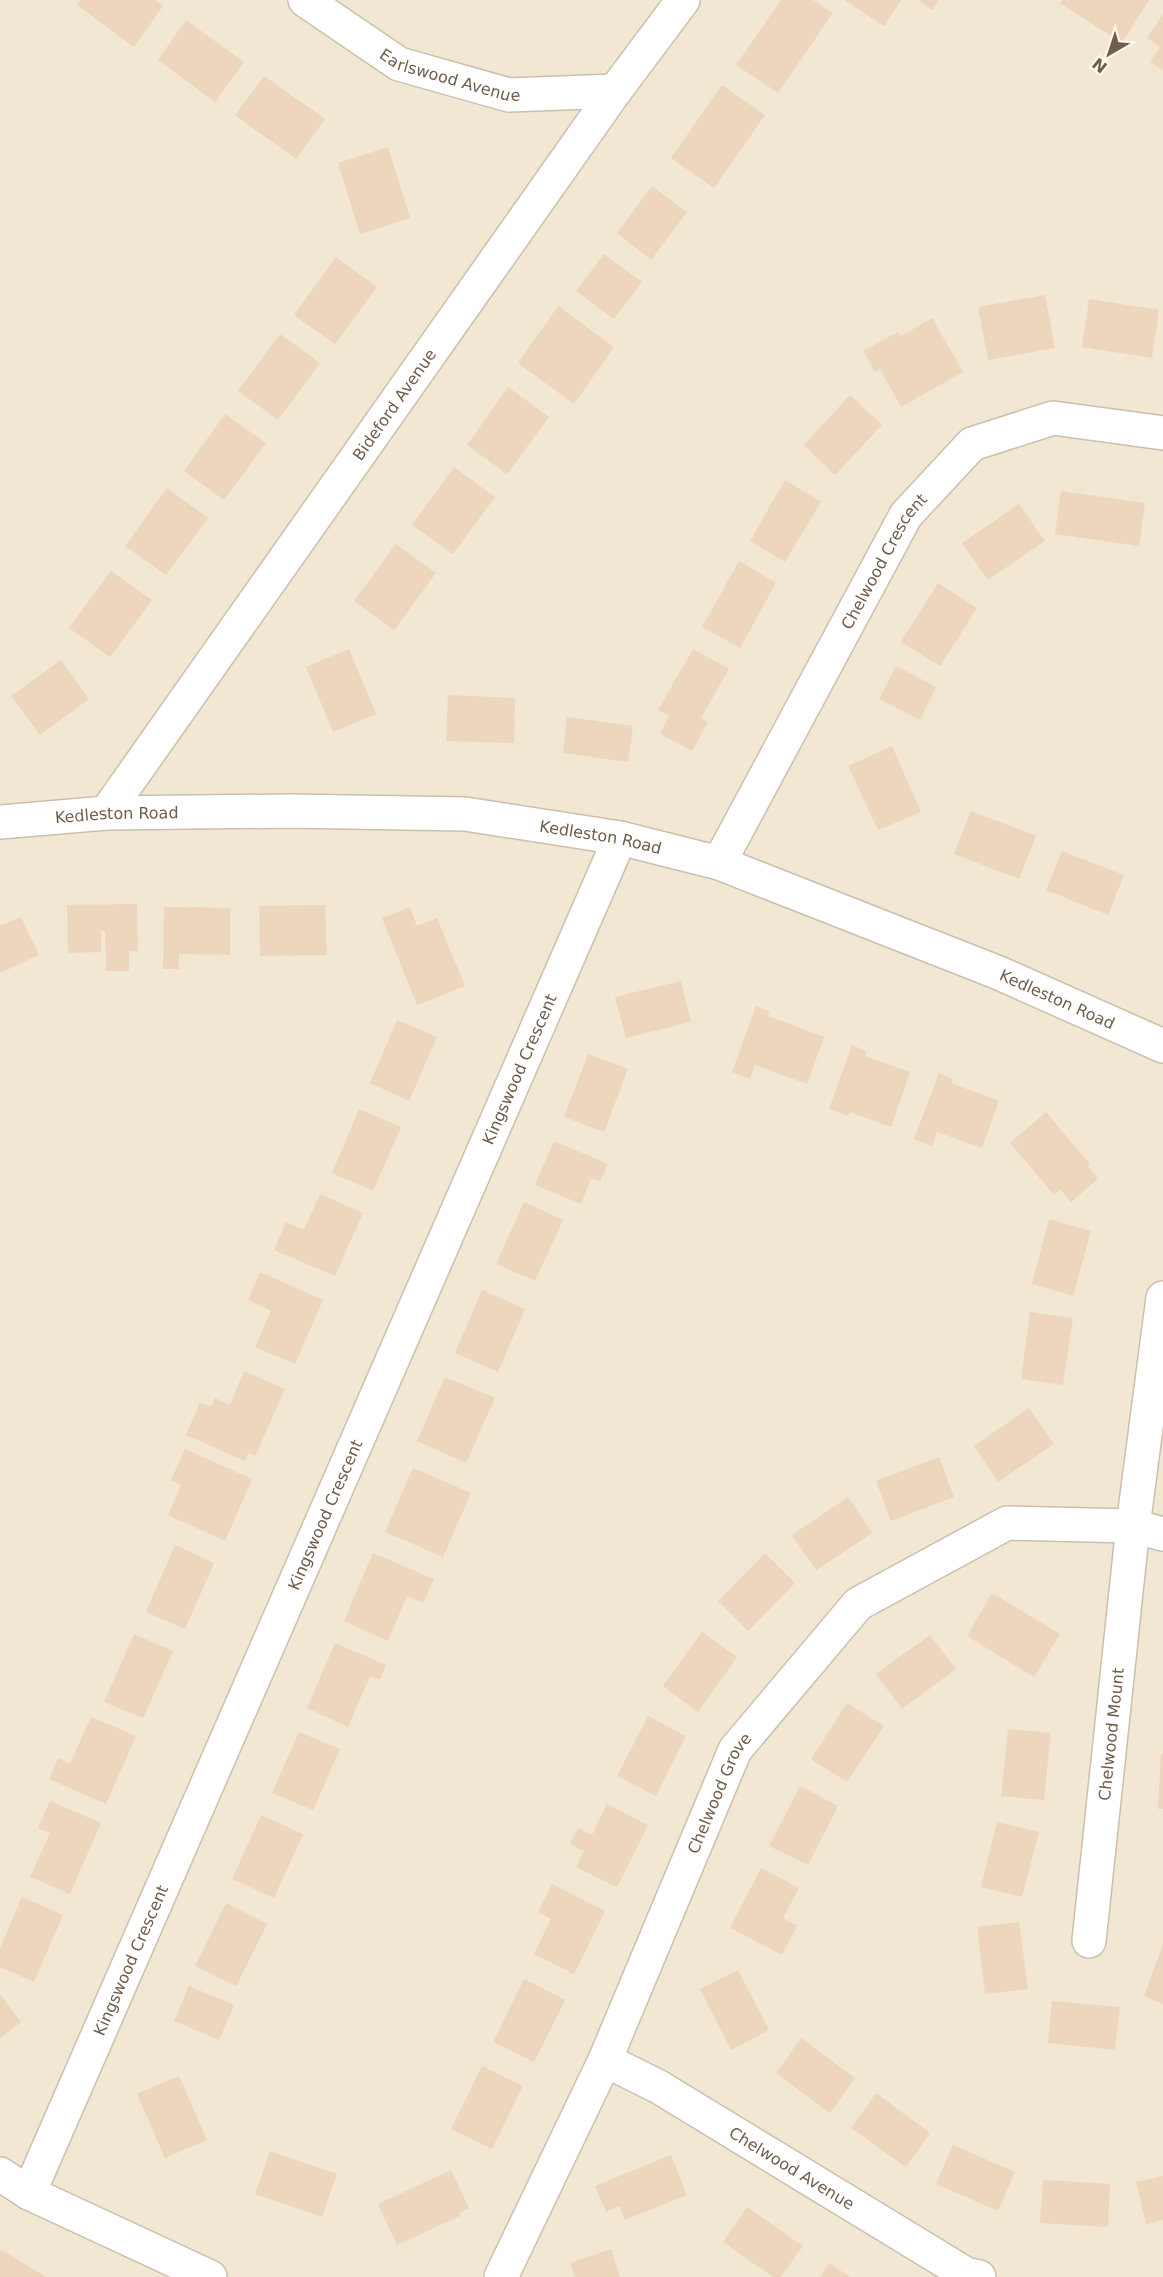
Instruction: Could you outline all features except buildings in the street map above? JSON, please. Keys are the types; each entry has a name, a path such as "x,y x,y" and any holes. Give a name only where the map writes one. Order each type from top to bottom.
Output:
{"street":[{"name":"Earlswood Avenue","path":"305,0 399,63 509,95 615,91"},
{"name":"Bideford Avenue","path":"106,813 615,91 683,0"},
{"name":"Chelwood Crescent","path":"719,863 906,515 972,444 1053,418 1163,433"},
{"name":"Kedleston Road","path":"0,822 106,813 290,811 465,814 620,838 719,863 999,973 1163,1046"},
{"name":"Kingswood Crescent","path":"29,2193 620,838"},
{"name":"Chelwood Mount","path":"1089,1941 1148,1530 1163,1298"},
{"name":"Chelwood Grove","path":"501,2277 605,2060 735,1750 858,1604 1007,1523 1148,1530"},
{"name":"Chelwood Avenue","path":"605,2060 659,2087 966,2274 979,2277"},
{"path":"0,2174 29,2193 210,2277"}],"shaded area":[{"path":"0,0 1163,0 1163,2277 0,2277"}]}
